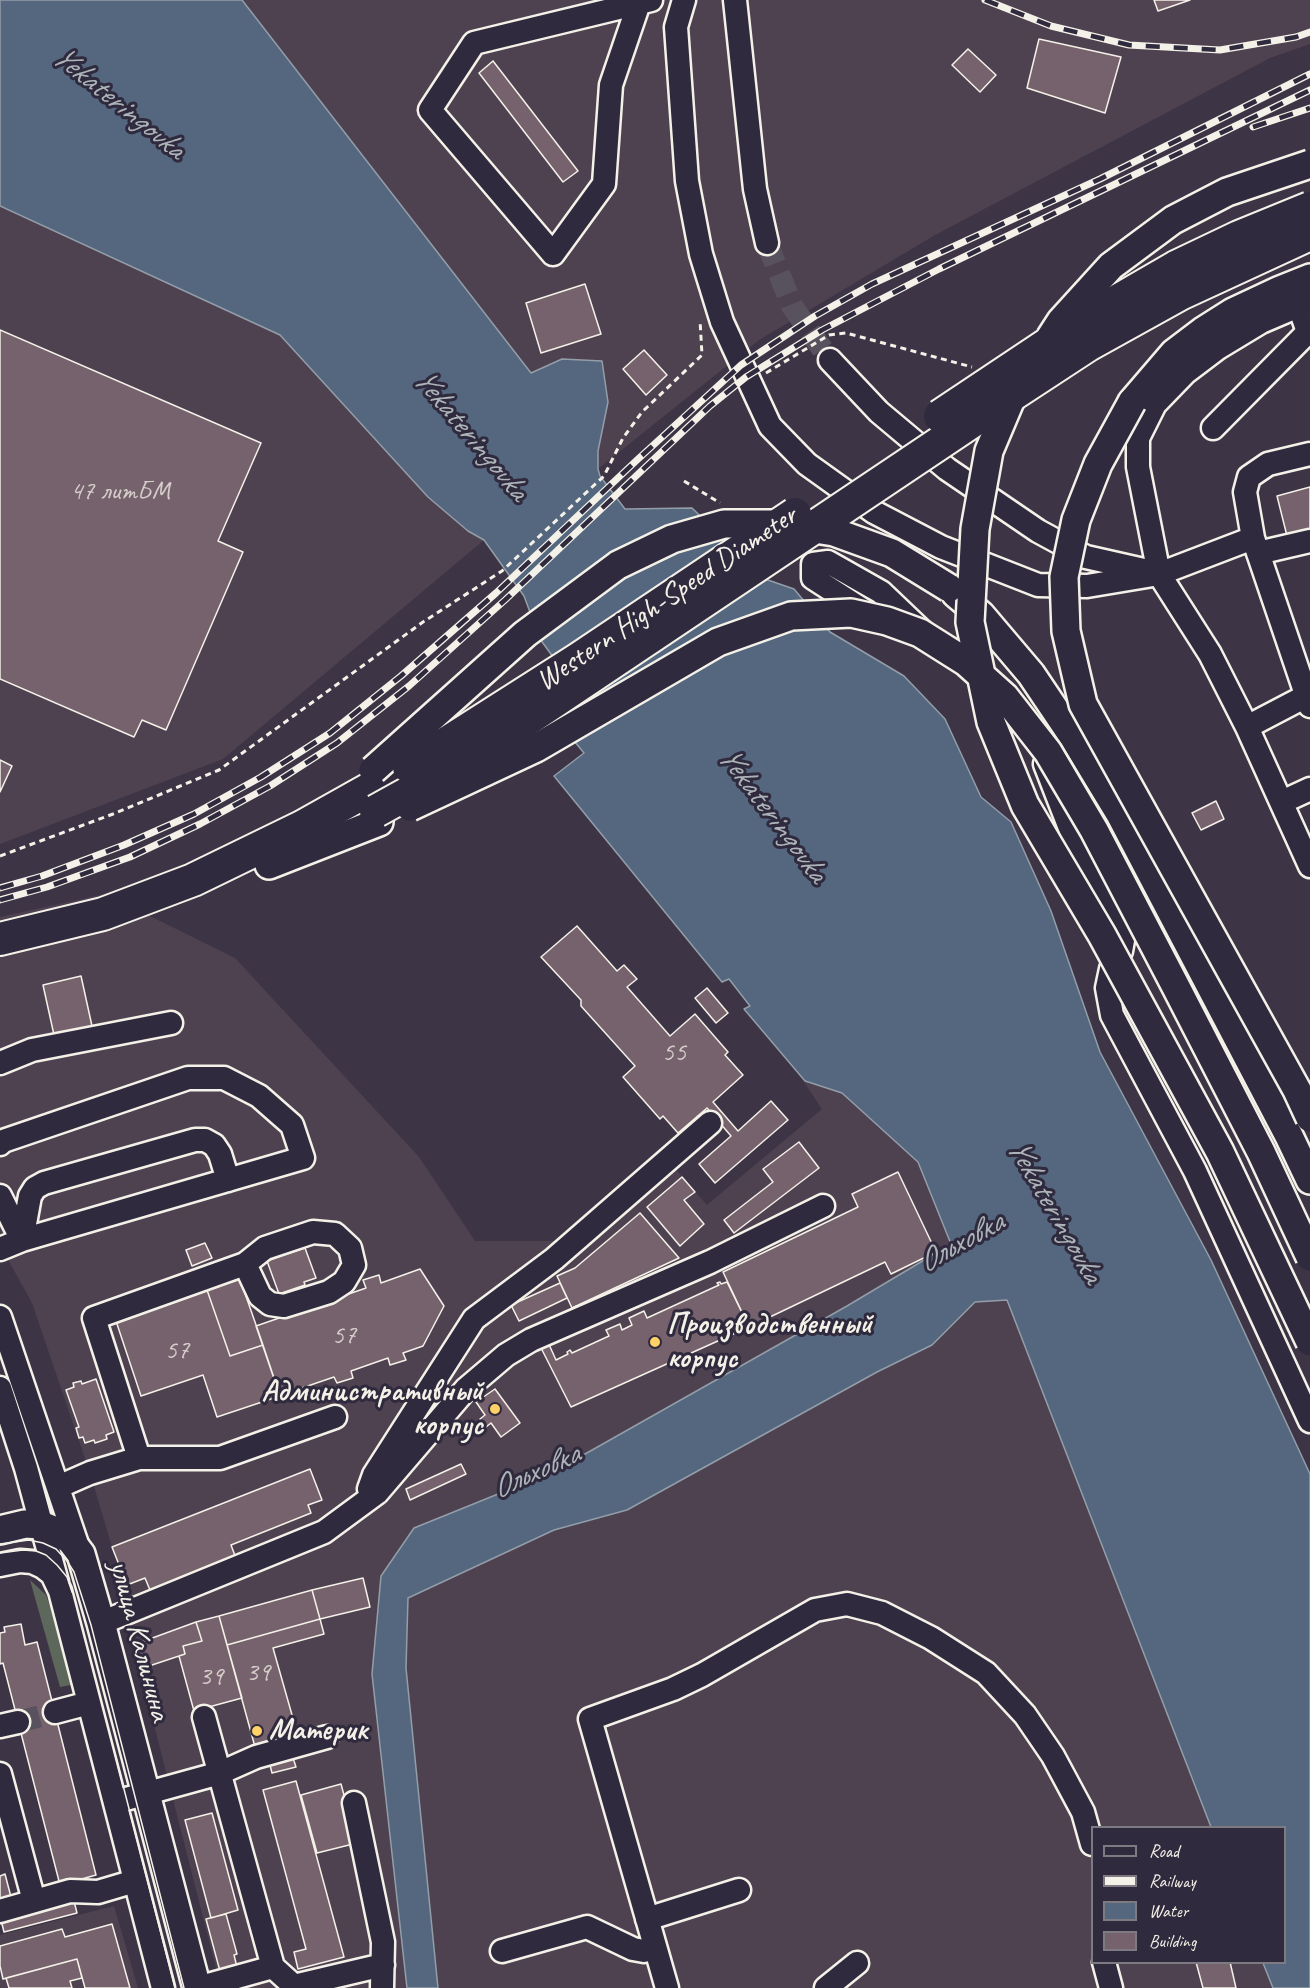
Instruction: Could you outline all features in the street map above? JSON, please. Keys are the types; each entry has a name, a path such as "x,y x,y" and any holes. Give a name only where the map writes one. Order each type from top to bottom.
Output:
{"highway":[{"name":"Western High-Speed Diameter","path":"0,939 103,914 193,880 302,827 409,767 494,714 1081,322 1176,267 1239,237 1310,208"},
{"name":"Western High-Speed Diameter","path":"0,962 111,930 269,865 423,785 510,731 1088,345 1180,294 1310,236"}],"main road":[{"path":"1310,164 1227,192 1173,220 1112,266 1061,321 1019,382 988,451 975,529 970,622 991,722 1025,805 1102,935 1220,1152 1310,1342"},
{"path":"1310,278 1233,312 1174,353 1153,376 1132,402 1098,464 1076,520 1064,577 1066,631 1083,704 1297,1090 1310,1118"},
{"path":"193,880 373,770 525,634 618,565 672,539 724,524 783,524 834,532 892,553 949,588 981,615 1031,674 1072,735 1120,814 1310,1180"},
{"path":"269,865 379,822 536,748 718,642 791,616 851,612 887,621 920,633 966,662 1005,697 1048,752 1094,830 1170,976 1261,1152 1310,1257"},
{"path":"0,1530 25,1524 50,1552 71,1541 81,1554"},
{"name":"улица Калинина","path":"81,1554 197,1988"}],"street":[{"path":"684,0 676,27 687,181 701,254 722,322 770,426 807,464 874,512 941,547 1038,585 1087,586 1159,574 1255,545 1310,541"},
{"path":"735,0 755,189 767,243"},
{"path":"645,1 611,85 604,184 553,254 430,110 474,43 645,1"},
{"path":"1030,382 1310,236"},
{"path":"1213,428 1309,336 1304,304 1261,322 1218,348 1185,373 1155,404 1138,438 1138,467 1159,574 1210,654 1247,727 1310,866"},
{"path":"830,360 879,412 947,469 1038,531 1086,557 1159,574"},
{"path":"1247,727 1309,698 1255,545 1245,492 1249,477 1268,464 1310,454"},
{"path":"951,658 866,613 813,579 813,564 828,562 881,592 951,658 985,691 1040,751 1075,841 1124,935 1121,951 1111,969 1107,988 1112,1015 1195,1171 1310,1422"},
{"path":"1281,802 1310,789"},
{"path":"0,1064 32,1050 171,1023"},
{"path":"0,1144 3,1141 188,1078 224,1078 259,1096 292,1125 303,1158 22,1240 0,1249"},
{"path":"366,1502 374,1475 474,1319 554,1259 710,1123"},
{"path":"22,1240 30,1196 35,1188 44,1182 195,1140 205,1140 214,1145 220,1154 228,1180"},
{"path":"0,1196 22,1240"},
{"path":"101,1623 324,1532 378,1493 466,1389 506,1355 531,1340 710,1262 823,1206"},
{"path":"139,1458 94,1318 245,1264 265,1248 314,1232 335,1234 350,1248 354,1265 344,1282 329,1292 284,1306 270,1304 261,1296 245,1264"},
{"name":"улица Калинина","path":"0,1317 81,1554"},
{"path":"0,1388 50,1552 163,1988"},
{"path":"10,1563 50,1552 64,1520 61,1495 90,1473 139,1458 220,1458 334,1417"},
{"path":"667,1988 590,1719 674,1689 815,1610 847,1604 882,1612 931,1638 986,1673 1025,1715 1053,1756 1083,1812 1091,1840"},
{"path":"55,1712 89,1703"},
{"path":"204,1717 273,1967 294,1986 383,1965"},
{"path":"115,1802 220,1773 256,1757 327,1737"},
{"path":"0,1774 34,1901"},
{"path":"354,1803 383,1942 382,1988"},
{"path":"0,1911 70,1892 98,1892 135,1881"},
{"path":"647,1919 739,1890"},
{"path":"502,1951 587,1927 633,1949 655,1948"},
{"path":"826,1988 857,1963"},
{"path":"1105,1964 1111,1988"},
{"path":"197,1988 273,1967"}],"path":[{"path":"0,856 112,814 219,770 423,622 502,571 604,476 622,438 642,412 702,355 699,317"},
{"path":"749,383 829,335 846,333 973,367"}],"shaded area":[{"path":"242,0 1310,0 1310,44 1270,58 935,235 759,340 598,469 598,451 608,402 562,359 531,373"},
{"path":"0,206 280,335 428,497 468,531 484,540 223,759 0,844"},
{"path":"105,894 235,958 419,1157 475,1241 561,1241 663,1155 707,1205 822,1109 804,1082 842,1093 918,1162 951,1244 847,1306 555,1471 414,1529 381,1576 372,1674 407,1988 221,1988 133,1642 127,1585 112,1547 90,1473 32,1303 0,1245 0,917"},
{"path":"1008,1300 1211,1826 1091,1826 1091,1964 1263,1964 1273,1988 438,1988 406,1668 408,1598 554,1530 627,1510 877,1372 932,1345 975,1302"},
{"path":"114,1906 138,1988 0,1988 0,1935"}],"green space":[{"path":"30,1580 46,1595 71,1685 60,1687"}],"water":[{"path":"0,0 242,0 531,373 562,359 602,361 608,402 598,451 598,469 600,476 625,509 692,508 765,579 794,589 830,632 904,676 945,719 981,797 1011,822 1051,911 1100,1052 1211,1260 1310,1474 1310,1988 1273,1988 1263,1964 1286,1964 1286,1826 1211,1826 1007,1300 975,1302 932,1345 877,1372 627,1510 554,1530 408,1598 406,1668 438,1988 407,1988 372,1674 381,1576 414,1528 555,1471 847,1306 951,1244 918,1162 842,1093 805,1081 744,1009 750,1006 729,979 722,982 554,776 584,753 570,736 590,708 540,639 524,596 484,540 468,531 428,497 280,335 0,206"}],"building":[{"path":"1154,0 1190,0 1158,11"},
{"path":"1039,39 1121,57 1105,113 1027,88"},
{"path":"968,49 996,75 980,92 952,65"},
{"path":"493,61 578,171 563,182 479,73"},
{"path":"585,284 601,334 541,353 526,303"},
{"path":"0,330 261,443 218,541 243,552 166,730 142,720 134,737 0,679"},
{"path":"644,350 667,375 646,395 623,369"},
{"path":"1310,487 1310,530 1287,536 1277,496"},
{"path":"0,760 12,766 0,792"},
{"path":"1216,801 1224,819 1201,830 1192,813"},
{"path":"577,926 617,971 624,965 637,979 627,987 670,1036 695,1014 728,1052 725,1055 743,1075 713,1102 738,1131 771,1101 788,1120 715,1183 699,1164 731,1136 707,1108 678,1133 663,1116 660,1119 623,1077 635,1066 581,1006 581,1000 541,957"},
{"path":"81,976 92,1026 54,1035 43,985"},
{"path":"707,988 728,1013 716,1023 695,998"},
{"path":"799,1142 819,1168 734,1233 724,1220 773,1182 763,1169"},
{"path":"898,1172 936,1252 891,1274 885,1262 749,1327 723,1272 858,1207 852,1194"},
{"path":"682,1177 695,1192 684,1200 704,1224 680,1246 647,1207"},
{"path":"640,1213 679,1258 572,1308 557,1276 575,1268"},
{"path":"205,1243 212,1258 192,1266 186,1250"},
{"path":"305,1248 316,1278 304,1282 305,1285 279,1294 267,1261"},
{"path":"420,1269 444,1306 423,1346 403,1353 406,1360 390,1365 388,1358 351,1371 353,1378 337,1383 334,1377 296,1390 298,1396 282,1402 256,1326 366,1288 363,1280 379,1275 381,1283"},
{"path":"240,1279 263,1345 230,1356 207,1290"},
{"name":"Производственный корпус","path":"727,1282 749,1327 571,1407 539,1344 547,1340 556,1360 568,1354 570,1350 572,1353 609,1336 606,1330 620,1324 622,1330 632,1325 629,1318 644,1311 647,1318 719,1285 717,1283 721,1284"},
{"path":"560,1283 567,1298 519,1321 511,1305"},
{"path":"207,1290 230,1356 263,1345 280,1396 217,1417 203,1375 141,1396 116,1321"},
{"path":"96,1379 114,1432 106,1435 107,1439 85,1443 83,1437 79,1438 76,1428 79,1427 66,1390 74,1387 73,1383 81,1381 82,1384"},
{"name":"Административный корпус","path":"495,1389 520,1423 501,1437 491,1423 486,1427 480,1419 485,1415 476,1402"},
{"path":"461,1464 466,1474 410,1500 406,1489"},
{"path":"310,1469 322,1500 308,1505 311,1513 231,1545 237,1561 152,1595 145,1578 127,1585 112,1547"},
{"path":"363,1578 370,1607 320,1619 312,1590"},
{"path":"312,1590 320,1619 227,1645 219,1616"},
{"path":"219,1616 242,1698 194,1711 179,1656 185,1654 183,1646 202,1641 196,1622"},
{"path":"320,1619 324,1634 273,1648 298,1736 255,1747 227,1645"},
{"path":"196,1622 202,1641 183,1646 185,1654 143,1668 136,1644"},
{"path":"21,1624 25,1645 37,1642 96,1875 60,1885 3,1663 0,1664 0,1633 5,1632 4,1627"},
{"path":"292,1755 296,1767 272,1773 269,1761"},
{"path":"296,1781 344,1957 298,1969 294,1952 306,1949 263,1790"},
{"path":"341,1784 357,1843 317,1853 301,1795"},
{"path":"212,1813 238,1910 211,1918 185,1820"},
{"path":"5,1874 11,1897 0,1900 0,1876"},
{"path":"74,1901 77,1913 4,1932 1,1920"},
{"path":"226,1914 237,1954 234,1955 238,1971 221,1975 206,1919"},
{"path":"112,1924 130,1988 85,1988 77,1959 3,1979 0,1966 0,1946 62,1929 65,1937"},
{"path":"77,1959 82,1978 70,1981 72,1988 9,1988 6,1978"},
{"path":"1197,1964 1230,1964 1236,1988 1203,1988"}],"tunnel":[{"path":"767,243 792,306 830,360"},
{"path":"18,1722 55,1712"}],"tram line":[{"path":"0,1544 29,1540 43,1543 56,1549 74,1572 91,1625 184,1988"},
{"path":"0,1553 23,1550 46,1555 67,1577 72,1592"},
{"path":"115,1754 175,1988"}],"railway":[{"path":"985,0 1051,26 1129,45 1220,50 1296,37 1310,32"},
{"path":"0,888 42,876 124,845 194,814 261,777 330,733 401,676 496,593 741,365 815,316 872,284 1100,179 1310,74"},
{"path":"0,900 47,887 130,857 200,824 270,786 337,743 409,686 505,600 710,406 746,377 822,330 939,269 1310,90"},
{"path":"1253,127 1310,108"}],"place":[{"name":"Производственный корпус","path":"655,1342"},
{"name":"Административный корпус","path":"495,1409"},
{"name":"Материк","path":"257,1731"}],"water label":[{"name":"Yekateringovka","path":"118,103"},
{"name":"Yekateringovka","path":"470,435"},
{"name":"Yekateringovka","path":"772,815"},
{"name":"Yekateringovka","path":"1054,1211"},
{"name":"Ольховка","path":"961,1243"},
{"name":"Ольховка","path":"536,1472"}]}
